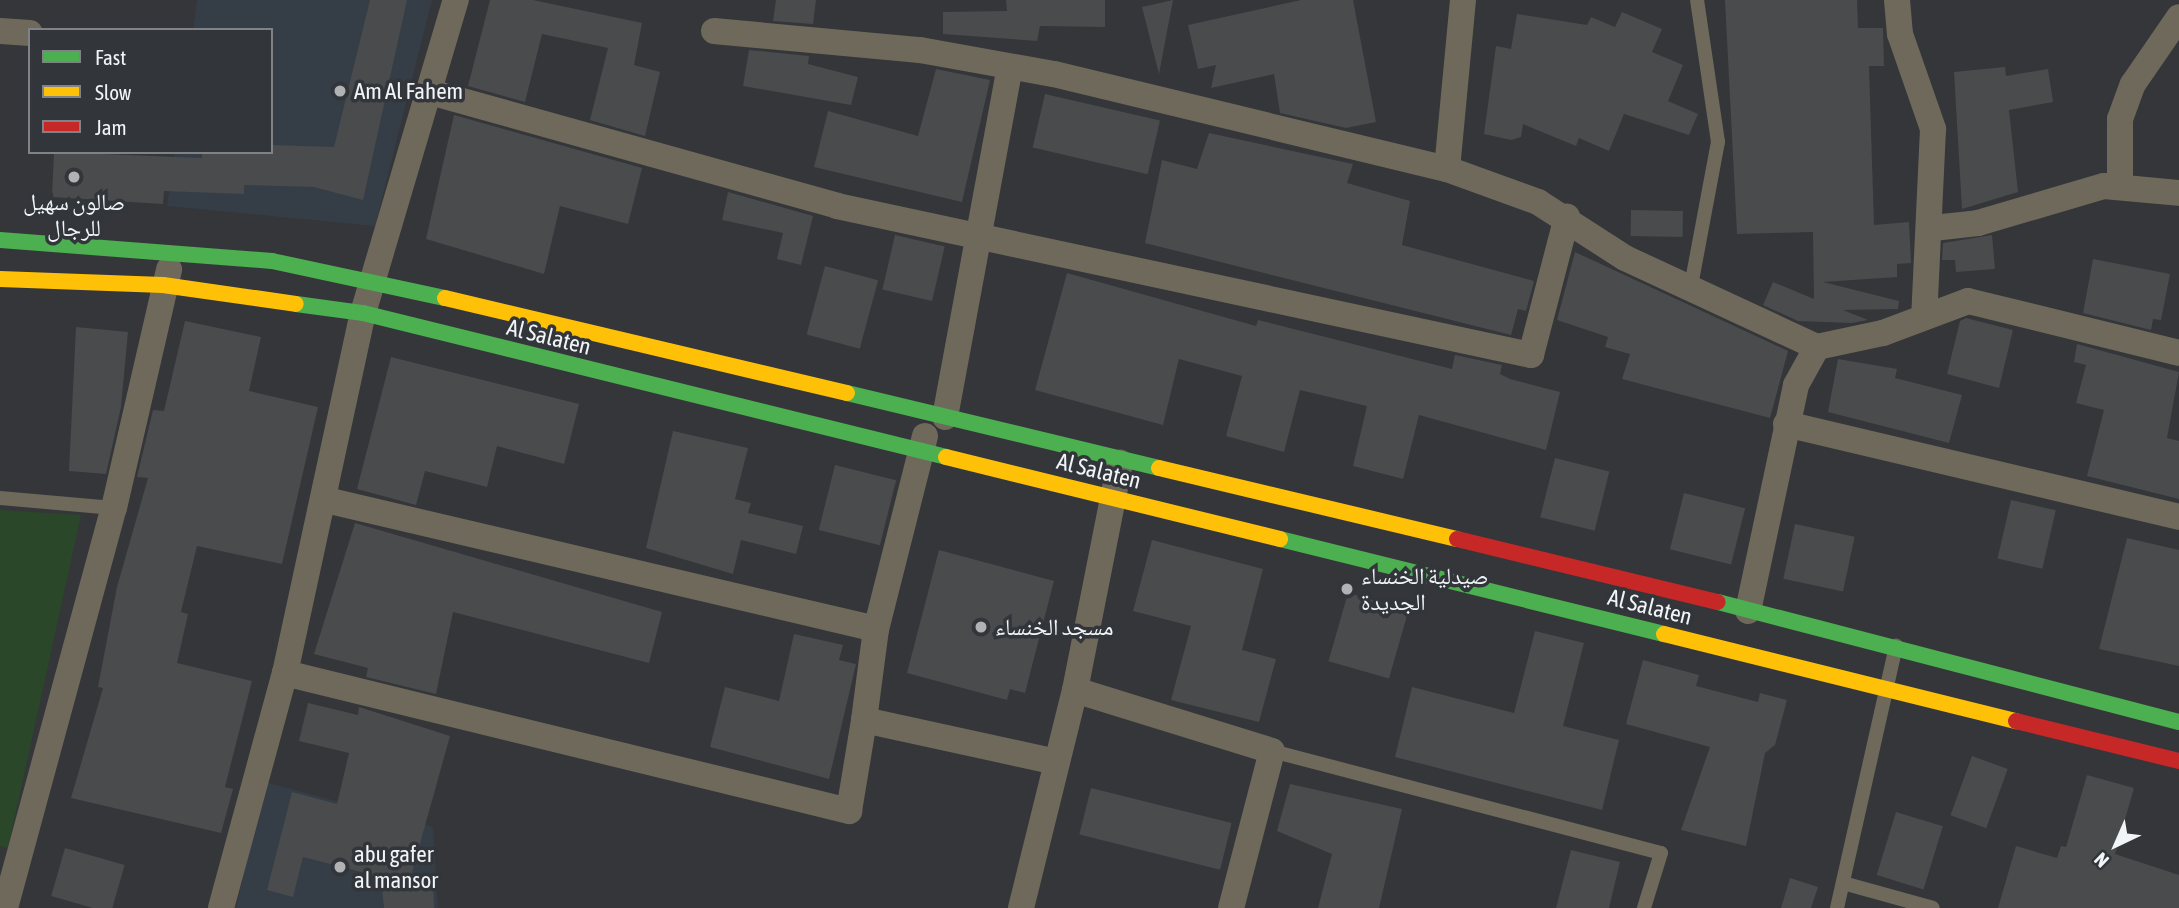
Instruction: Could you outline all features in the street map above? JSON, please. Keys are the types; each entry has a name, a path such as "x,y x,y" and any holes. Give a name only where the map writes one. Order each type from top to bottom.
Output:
{"main road":[{"name":"Al Salaten","path":"0,240 175,251 272,261 375,283 1897,645 2179,722"},
{"name":"Al Salaten","path":"0,279 163,285 362,313 920,453 1887,687 2179,761"}],"street":[{"path":"221,908 285,673 326,500 362,313 375,283 456,0"},
{"path":"1447,169 1463,0"},
{"path":"1896,0 1900,34 1933,129 1933,228 1924,317"},
{"path":"2120,186 2120,119 2133,84 2179,17"},
{"path":"0,31 28,33"},
{"path":"713,32 920,50 1009,70 1112,86 1447,169 1567,217 1625,258 1691,286 1817,347 1924,317 1945,304 1979,302 2179,353"},
{"path":"285,673 849,811 876,628 920,453 937,415 1009,70"},
{"path":"429,92 837,206 1531,355 1567,217"},
{"path":"1933,228 2120,186 2179,192"},
{"path":"5,908 114,508 163,285 175,251"},
{"path":"1748,611 1796,385 1817,347"},
{"path":"1786,424 2179,517"},
{"path":"1021,908 1075,691 1120,462"},
{"path":"326,500 876,628"},
{"path":"1075,691 1272,751 1231,908"},
{"path":"864,720 1056,762"}],"lane":[{"path":"1691,286 1718,142 1697,0"},
{"path":"0,498 114,508"},
{"path":"1837,908 1897,645"},
{"path":"1272,751 1661,853 1644,908"},
{"path":"1843,883 1933,908"}],"shaded area":[{"name":"Am Al Fahem","path":"197,0 432,0 375,226 167,206 175,154 273,154 273,28 193,28"},
{"name":"abu gafer al mansor","path":"265,782 433,827 438,908 236,908"}],"green space":[{"path":"0,510 81,515 8,848 0,846"}],"building":[{"path":"370,0 407,0 363,200 314,187 244,185 244,194 164,191 163,204 52,197 54,154 202,158 202,154 273,154 273,145 334,147"},
{"path":"490,0 533,0 642,23 634,65 660,72 645,136 590,120 608,48 542,34 525,102 468,86"},
{"path":"776,0 816,0 813,24 773,21"},
{"path":"1006,0 1105,0 1105,27 1040,26 1037,41 943,34 943,12 1007,11"},
{"path":"1173,0 1159,74 1142,7"},
{"path":"1301,0 1353,0 1376,122 1346,128 1280,113 1274,74 1211,88 1216,65 1198,69 1188,25"},
{"path":"1725,0 1857,0 1858,28 1883,28 1884,66 1869,66 1874,225 1909,222 1911,263 1897,264 1897,277 1823,282 1899,301 1898,309 1843,310 1868,320 1852,323 1798,321 1763,305 1773,282 1814,299 1813,232 1737,234"},
{"path":"1622,12 1662,29 1652,52 1683,65 1668,101 1698,114 1689,135 1624,114 1609,151 1579,138 1576,146 1523,124 1521,137 1511,140 1484,134 1496,46 1511,49 1517,14 1587,25 1591,17 1615,27"},
{"path":"749,50 809,56 808,64 858,77 851,105 743,86"},
{"path":"2005,67 2006,76 2048,69 2053,102 2009,110 2018,192 1962,209 1954,72"},
{"path":"936,69 990,80 962,202 814,167 828,111 918,136"},
{"path":"1045,94 1160,121 1148,174 1033,148"},
{"path":"454,115 642,168 628,224 560,206 544,274 426,239"},
{"path":"1209,133 1353,164 1347,183 1410,201 1402,245 1534,281 1526,311 1518,309 1511,335 1145,243 1162,160 1197,169"},
{"path":"728,192 813,216 801,265 777,259 783,233 722,220"},
{"path":"1631,210 1683,211 1683,237 1631,236"},
{"path":"895,235 945,246 932,301 882,290"},
{"path":"1992,235 1995,269 1956,272 1955,260 1942,260 1943,243"},
{"path":"1575,252 1788,351 1770,418 1622,379 1630,354 1605,347 1608,337 1557,320"},
{"path":"2093,259 2170,274 2161,320 2153,319 2151,330 2083,313"},
{"path":"825,266 878,280 860,349 807,335"},
{"path":"1067,273 1256,326 1258,320 1452,369 1455,355 1502,365 1500,374 1510,379 1560,392 1546,450 1419,415 1403,479 1353,466 1367,406 1300,390 1284,452 1226,436 1242,376 1179,359 1163,425 1035,390"},
{"path":"1966,318 2013,330 1999,388 1947,374 1960,321"},
{"path":"185,321 261,337 249,391 318,407 282,564 197,546 181,612 188,614 177,663 252,681 225,787 233,789 221,833 71,798 103,688 98,687 117,587 148,478 137,477 153,410 164,411"},
{"path":"76,327 128,332 121,407 106,474 69,471"},
{"path":"2077,344 2179,372 2167,438 2179,441 2179,499 2087,476 2104,410 2076,403 2086,365 2074,362"},
{"path":"391,357 579,404 564,464 497,446 487,487 425,471 416,505 357,489"},
{"path":"1838,359 1897,369 1895,378 1962,395 1949,443 1828,412"},
{"path":"673,431 748,448 735,499 751,503 748,513 803,526 796,554 741,540 733,574 646,548"},
{"path":"1555,458 1609,472 1595,531 1540,517"},
{"path":"835,465 896,480 880,545 819,530"},
{"path":"1684,493 1745,508 1731,565 1670,549"},
{"path":"2011,500 2056,510 2042,569 1998,558"},
{"path":"355,523 662,612 649,663 453,612 436,694 366,677 368,668 314,654"},
{"path":"1795,524 1855,537 1843,591 1783,579"},
{"path":"2127,538 2179,550 2179,666 2099,649"},
{"path":"1152,540 1263,569 1242,650 1276,659 1259,722 1171,700 1191,626 1133,611"},
{"name":"مسجد الخنساء","path":"939,550 1054,581 1025,693 1010,689 1007,700 907,673"},
{"path":"1348,593 1409,610 1389,679 1328,661"},
{"path":"1535,631 1584,643 1563,726 1619,740 1602,810 1395,757 1412,687 1514,713"},
{"path":"794,634 843,645 839,660 856,664 829,779 710,747 725,687 779,701"},
{"path":"1643,660 1699,675 1696,686 1758,702 1760,693 1787,700 1775,745 1765,753 1746,846 1681,830 1710,747 1626,724"},
{"path":"308,703 358,715 359,707 450,736 411,876 433,876 434,908 384,908 381,877 303,857 293,897 267,890 292,792 337,804 349,753 299,741"},
{"path":"1972,756 2008,769 1986,828 1950,815"},
{"path":"2087,775 2134,788 2115,854 2179,875 2179,908 1998,908 2016,846 2057,858 2061,846 2066,847"},
{"path":"1290,784 1402,809 1379,908 1318,908 1332,854 1277,831"},
{"path":"1091,788 1232,823 1220,870 1079,835"},
{"path":"1896,812 1943,826 1924,889 1877,875"},
{"path":"65,848 125,865 112,908 93,908 51,896"},
{"path":"1571,850 1620,862 1609,908 1556,908"},
{"path":"1790,878 1818,887 1811,908 1781,908"}],"traffic: fast":[{"path":"0,240 272,261 445,298"},
{"path":"296,304 363,313 946,457"},
{"path":"847,393 1159,468"},
{"path":"1280,539 1664,634"},
{"path":"1718,602 2179,722"}],"traffic: slow":[{"path":"0,279 163,285 296,304"},
{"path":"445,298 847,393"},
{"path":"946,457 1280,539"},
{"path":"1159,468 1457,539"},
{"path":"1664,634 2016,721"}],"traffic: jam":[{"path":"1457,539 1718,602"},
{"path":"2016,721 2179,761"}],"place":[{"name":"Am Al Fahem","path":"340,91"},
{"name":"صالون سهيل للرجال","path":"74,177"},
{"name":"صيدلية الخنساء الجديدة","path":"1347,589"},
{"name":"مسجد الخنساء","path":"981,627"},
{"name":"abu gafer al mansor","path":"340,867"}]}
